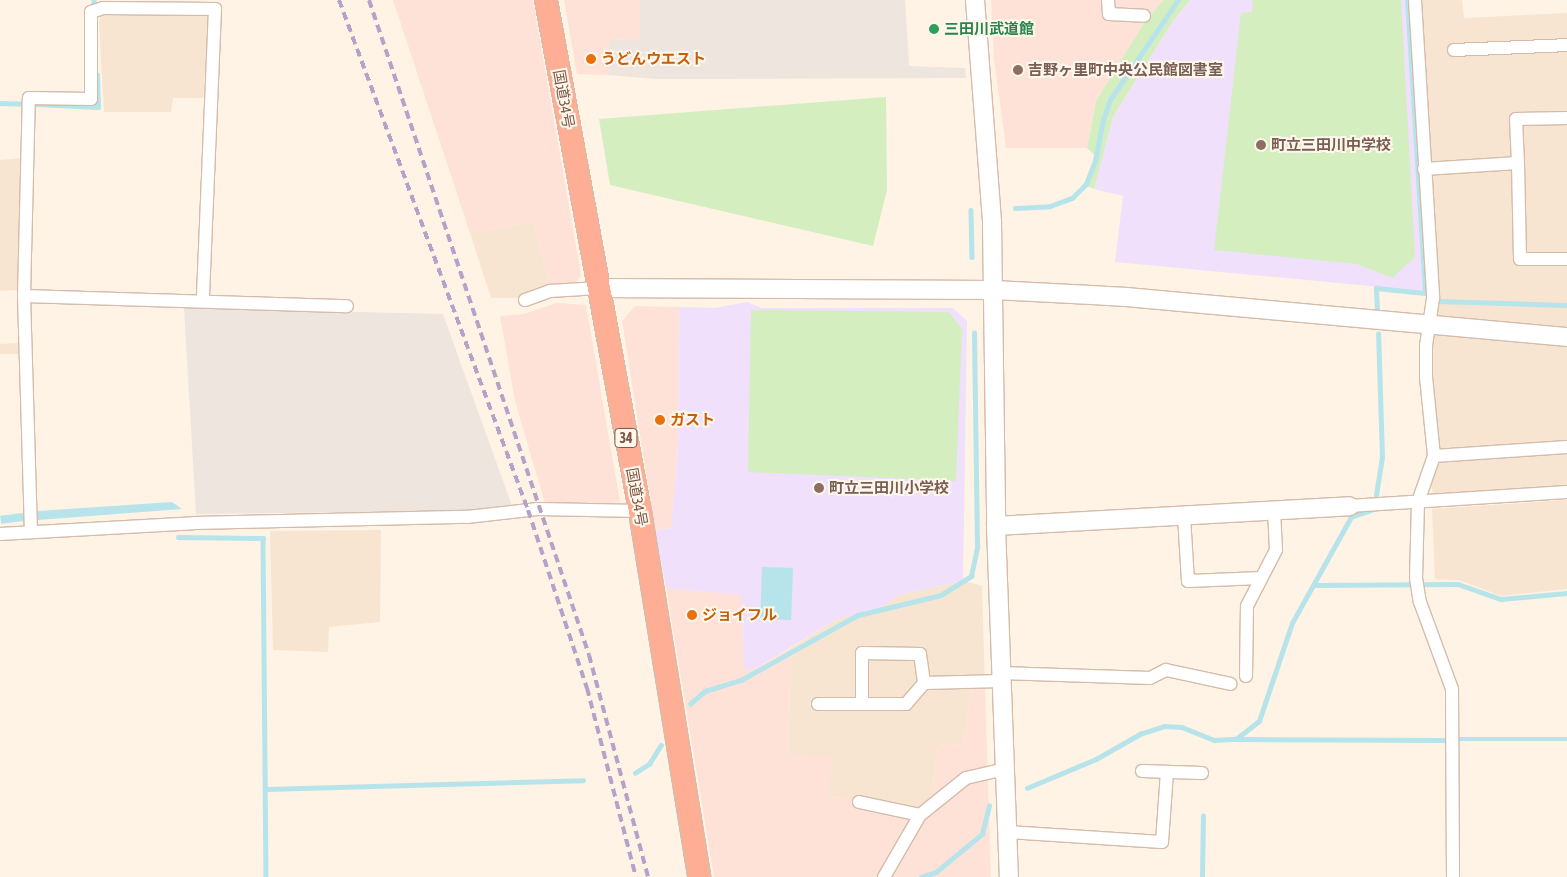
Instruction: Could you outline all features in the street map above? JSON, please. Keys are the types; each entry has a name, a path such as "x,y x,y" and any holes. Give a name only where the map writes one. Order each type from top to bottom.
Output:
{"highway":[{"name":"国道34号","path":"546,0 640,511 699,877"}],"street":[{"path":"975,0 994,290 996,526 1009,877"},
{"path":"1108,0 1109,14 1144,16"},
{"path":"1415,0 1432,298 1426,346 1426,377 1434,456 1418,502 1416,582 1452,689 1453,877"},
{"path":"31,532 24,296 29,98 92,99 91,12 103,4 215,9 203,301"},
{"path":"1454,50 1567,45"},
{"path":"1567,118 1516,119 1520,258 1567,258"},
{"path":"1424,169 1518,163"},
{"path":"525,300 550,291 599,288 994,290 1127,297 1567,337"},
{"path":"24,296 347,306"},
{"path":"1434,456 1567,446"},
{"path":"996,526 1567,492"},
{"path":"0,534 186,523 466,517 538,509 640,511"},
{"path":"1246,676 1247,606 1276,550 1274,510"},
{"path":"1184,516 1188,581 1261,578"},
{"path":"862,704 862,653 920,654 924,684"},
{"path":"818,704 906,704 924,684 1001,677 1150,678 1166,670 1231,684"},
{"path":"884,877 920,815 966,778 1005,770"},
{"path":"1142,771 1202,773"},
{"path":"1008,832 1162,842 1167,772"},
{"path":"859,802 920,815"}],"shaded area":[{"path":"393,0 533,0 581,275 575,284 551,286 533,222 470,233"},
{"path":"564,0 640,0 640,39 609,40 609,75 577,74"},
{"path":"640,0 905,0 909,66 965,68 966,78 656,79 609,75 609,40 640,39"},
{"path":"991,0 1163,0 1144,23 1096,101 1087,148 1006,148 994,59"},
{"name":"町立三田川中学校","path":"1190,0 1406,0 1423,291 1115,262 1123,196 1094,189 1113,117 1173,21"},
{"path":"1419,0 1462,0 1464,18 1567,13 1567,329 1436,318"},
{"path":"102,12 205,14 209,19 203,98 173,98 171,112 104,112 99,22"},
{"path":"24,158 18,290 0,291 0,160"},
{"path":"533,222 551,286 519,298 491,298 470,233"},
{"name":"町立三田川小学校","path":"747,302 762,308 953,308 967,321 963,581 899,595 884,606 837,619 755,669 744,669 741,595 666,588 655,530 671,528 678,448 679,307 715,308"},
{"path":"556,303 586,305 620,502 584,505 545,503 515,401 500,316 524,314"},
{"path":"635,306 679,307 678,448 671,528 655,530 622,321"},
{"path":"184,308 443,314 512,506 460,511 196,514"},
{"path":"1434,333 1567,343 1567,441 1438,450 1430,370"},
{"path":"20,343 19,354 0,354 0,344"},
{"path":"1567,451 1567,487 1434,496 1431,486 1439,459"},
{"path":"1567,500 1567,589 1501,596 1459,580 1435,579 1432,509"},
{"path":"381,530 380,622 329,627 328,652 273,650 270,531"},
{"path":"963,581 982,586 985,688 971,689 964,744 937,746 932,795 920,808 828,796 788,756 791,648 837,619 884,606 899,595"},
{"path":"666,588 741,595 755,669 791,648 788,755 832,756 828,796 920,808 932,795 937,746 964,744 971,689 985,688 991,877 714,877"}],"green space":[{"path":"1163,0 1190,0 1173,21 1113,117 1094,189 1087,186 1098,158 1087,148 1096,101 1144,23"},
{"path":"1253,0 1401,0 1415,257 1392,278 1357,264 1214,250 1241,13 1252,12"},
{"path":"886,97 887,190 873,246 610,185 599,119"},
{"path":"751,310 949,312 962,329 956,481 748,472"}],"water":[{"path":"172,502 182,509 38,520 38,511"},
{"path":"23,513 24,521 1,524 0,516"},
{"path":"762,567 793,568 791,620 760,619"}],"waterway":[{"path":"1015,208 1050,206 1072,198 1086,184 1095,161 1103,120 1110,100 1178,0"},
{"path":"1377,310 1376,288 1425,293 1407,0"},
{"path":"36,104 98,107 97,75"},
{"path":"0,103 24,104"},
{"path":"971,210 972,257"},
{"path":"1438,301 1567,305"},
{"path":"690,704 705,691 741,680 858,615 941,595 971,576 977,547 974,333"},
{"path":"1376,495 1382,458 1378,334"},
{"path":"1027,788 1096,759 1140,734 1164,726 1182,727 1214,740 1236,739 1259,721 1292,623 1351,517 1371,510"},
{"path":"178,537 263,538 266,877"},
{"path":"1314,585 1458,584 1501,599 1567,593"},
{"path":"1236,739 1444,740"},
{"path":"1460,739 1567,739"},
{"path":"635,773 649,764 661,745"},
{"path":"266,789 583,780"},
{"path":"921,877 936,872 982,834 989,806"},
{"path":"1202,877 1203,816"}],"railway":[{"path":"339,0 528,510 587,688 636,877"},
{"path":"369,0 589,655 648,877"}],"place":[{"name":"三田川武道館","path":"934,29"},
{"name":"うどんウエスト","path":"591,59"},
{"name":"吉野ヶ里町中央公民館図書室","path":"1018,70"},
{"name":"町立三田川中学校","path":"1261,145"},
{"name":"ガスト","path":"660,420"},
{"name":"町立三田川小学校","path":"819,488"},
{"name":"ジョイフル","path":"692,615"}]}
